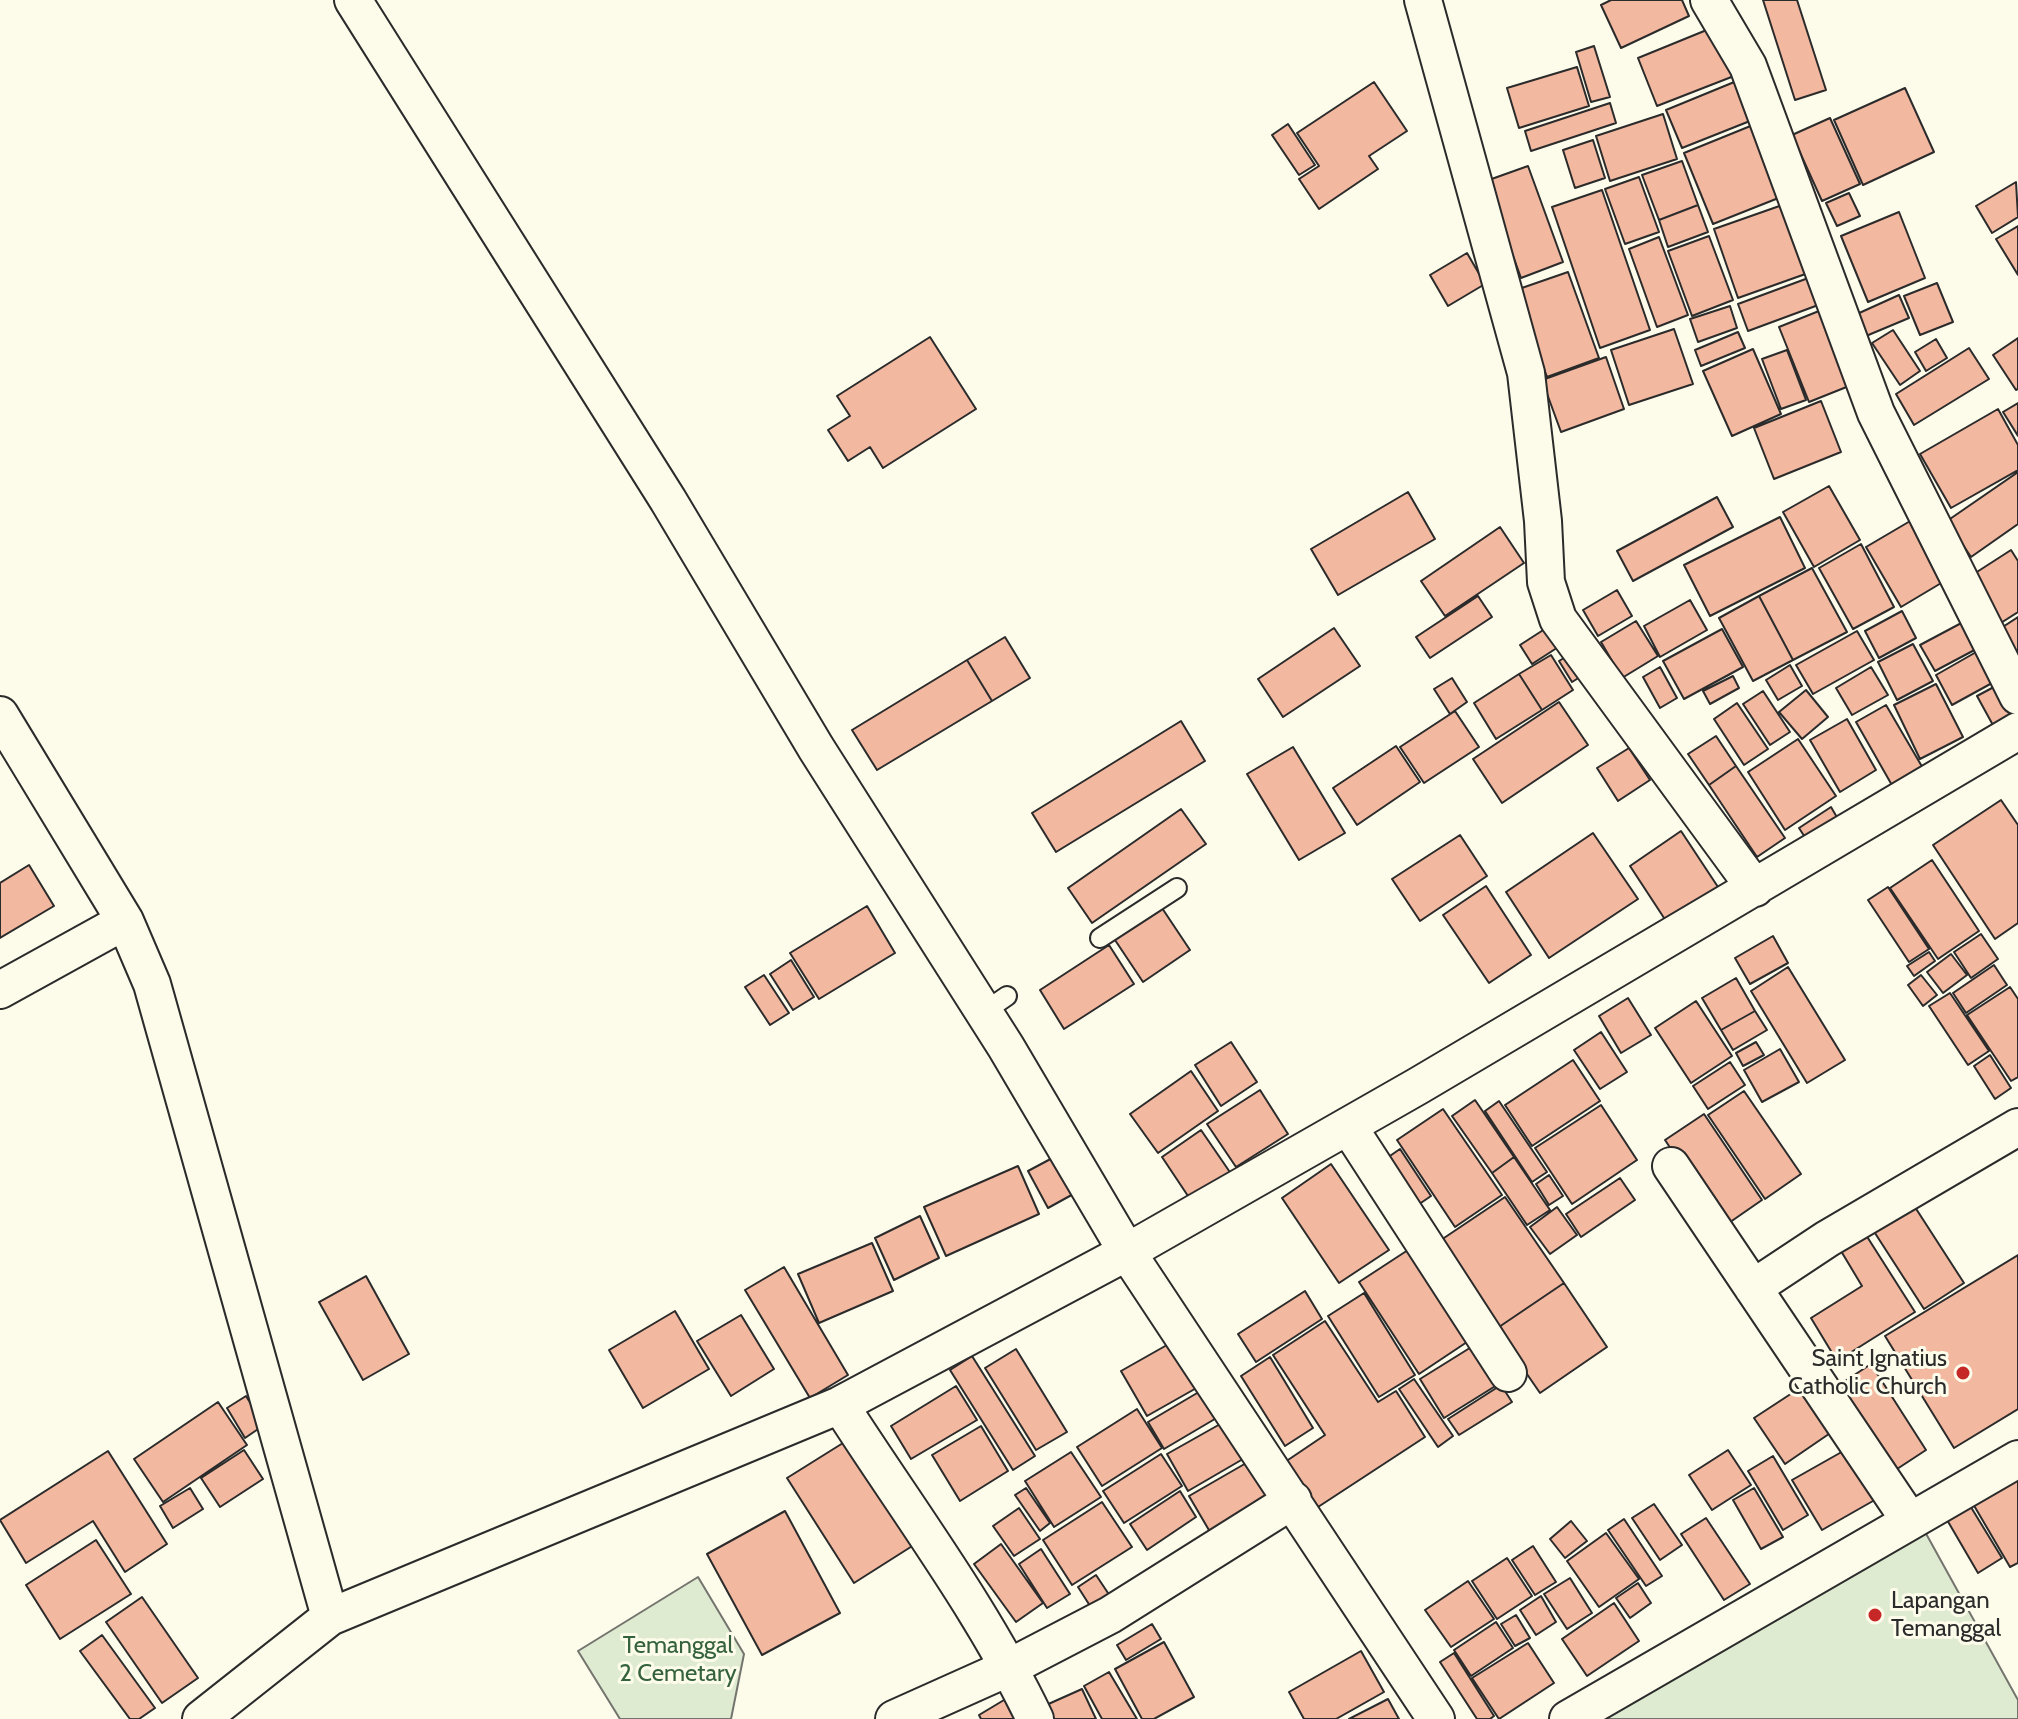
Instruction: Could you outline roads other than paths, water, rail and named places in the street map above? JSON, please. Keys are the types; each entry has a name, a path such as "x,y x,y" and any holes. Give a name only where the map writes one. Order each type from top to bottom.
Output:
{"street":[{"path":"353,0 996,1004 1127,1252 1436,1719"},
{"path":"1423,0 1526,373 1543,521 1546,582 1558,619 1755,888"},
{"path":"1709,0 1748,66 1876,413 2018,696"},
{"path":"0,715 125,921 152,984 330,1617"},
{"path":"201,1719 244,1705 330,1617 840,1405 1127,1252 1348,1126 2018,731"},
{"path":"0,990 125,921"},
{"path":"1348,1126 1508,1373"},
{"path":"1753,1288 1827,1239 2018,1127"},
{"path":"1671,1166 1910,1521"},
{"path":"840,1405 1010,1667 1035,1719"},
{"path":"1568,1719 2018,1459"},
{"path":"894,1719 1010,1667 1110,1615 1293,1500"}],"lane":[{"path":"1100,938 1177,888"}],"place":[{"name":"Saint Ignatius Catholic Church","path":"1963,1373"},
{"name":"Lapangan Temanggal","path":"1875,1615"}],"park label":[{"name":"Temanggal 2 Cemetary","path":"678,1660"}]}
